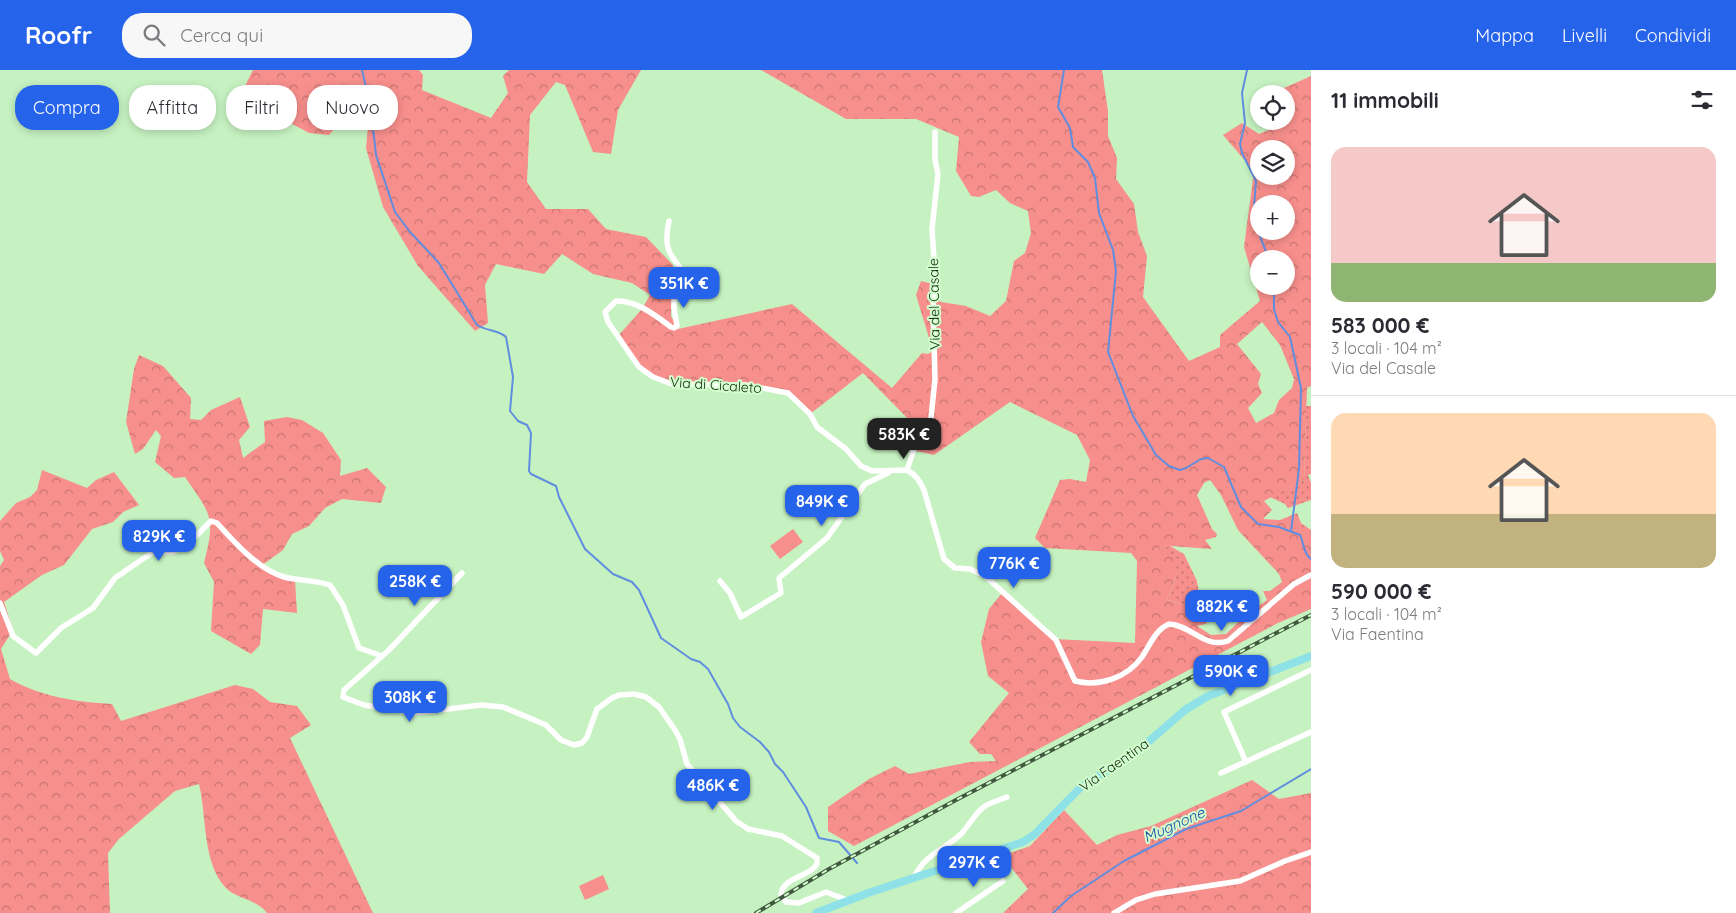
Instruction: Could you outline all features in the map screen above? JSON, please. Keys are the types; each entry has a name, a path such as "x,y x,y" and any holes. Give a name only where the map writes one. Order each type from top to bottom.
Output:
{"main road":[{"name":"Via Faentina","path":"816,913 847,900 1023,842 1036,834 1081,787 1139,750 1185,710 1208,696 1307,658"}],"street":[{"name":"Via del Casale","path":"907,470 919,434 931,418 936,380 933,306 935,274 932,229 938,174 935,160 935,132"},
{"name":"Via di Cicaleto","path":"669,221 666,232 667,250 688,278 692,289 688,293 678,279 674,281 674,308 677,326 671,327 625,300 616,301 605,312 608,322 639,368 653,378 672,384 746,385 788,393 810,414 817,427 846,449 861,466 872,471 892,472 907,470"},
{"path":"907,470 920,480 944,559 955,568 970,569 985,576 1056,640 1072,679 1076,682 1111,680 1132,670 1155,635 1169,624 1181,626 1210,642 1218,644 1228,641 1294,584 1311,575"},
{"path":"720,581 730,593 742,617 781,592 779,578 826,538 865,484 892,472"},
{"path":"0,603 13,636 36,653 61,628 93,608 115,578 153,552 173,552 196,537 211,521 217,523 246,553 282,576 316,580 330,585 343,605 359,648 382,656"},
{"path":"462,573 382,656 344,690 342,696 344,699 394,711 415,713 481,705 503,707 546,725 561,740 574,745 582,743 587,737 597,709 612,698 634,694 646,697 659,707 675,730 680,739 687,764 736,821 748,829 782,836 816,858 816,867 790,882 782,889 786,902 799,902 826,892 847,900"},
{"name":"Via Faentina","path":"1246,762 1224,712 1309,670 1307,658"},
{"path":"1221,773 1311,732"},
{"path":"914,878 919,865 963,831 980,811 1007,797"},
{"path":"1114,913 1136,900 1155,894 1240,881 1284,861 1311,852"},
{"path":"956,913 1003,880"}],"green space":[{"path":"253,70 419,70 423,75 422,90 491,118 508,93 503,76 509,70 641,70 618,110 611,154 593,152 565,85 556,82 530,115 527,182 546,209 588,209 606,229 646,237 673,265 671,316 678,329 792,304 892,388 922,353 928,354 933,351 916,295 921,281 933,284 936,298 941,302 966,306 990,316 1006,301 1014,261 1025,253 1031,233 1028,211 1010,203 996,190 979,197 971,196 956,171 959,137 916,119 846,119 761,70 1102,70 1108,111 1108,136 1117,158 1116,179 1134,204 1138,232 1147,256 1143,297 1189,361 1220,347 1220,335 1260,301 1258,295 1295,295 1295,250 1250,250 1250,267 1244,247 1250,201 1250,240 1295,240 1295,195 1251,195 1252,185 1295,185 1295,140 1250,140 1250,166 1223,135 1242,123 1250,130 1259,134 1269,130 1295,130 1295,85 1291,85 1311,76 1311,386 1307,388 1304,480 1264,501 1272,510 1263,519 1280,520 1297,513 1301,523 1311,530 1311,609 1278,623 854,846 828,831 828,807 869,779 895,766 909,774 970,762 996,761 991,754 980,754 969,742 1009,693 988,676 981,642 989,609 1002,593 1054,639 1135,643 1137,561 1131,553 1045,548 1035,538 1060,480 1070,479 1086,482 1090,460 1077,435 1010,402 934,455 912,450 916,427 863,373 810,414 788,393 746,385 672,384 639,367 618,336 642,309 650,295 632,283 593,274 562,254 544,274 496,264 485,285 488,323 475,331 418,266 383,207 366,148 368,130 398,130 398,85 307,85 307,130 333,130 329,135 309,133 297,127 297,85 246,85","holes":["1262,322 1280,345 1294,379 1292,388 1279,400 1274,413 1256,423 1248,408 1262,393 1258,384 1261,374 1237,344","1210,480 1221,495 1238,530 1279,574 1282,582 1270,591 1263,591 1267,600 1246,615 1226,634 1211,635 1197,626 1206,624 1208,615 1201,609 1167,600 1176,577 1175,559 1158,548 1170,546 1212,549 1205,540 1216,537 1217,534 1212,529 1197,495 1204,483"]},
{"path":"139,355 163,366 191,398 190,419 201,420 211,410 240,397 250,427 239,440 243,458 265,442 264,421 287,417 302,420 323,433 341,460 340,476 367,468 386,487 381,503 342,499 325,508 309,526 292,534 283,550 261,566 295,580 297,613 263,609 260,645 251,654 211,631 214,582 204,563 210,535 210,525 209,517 201,500 185,477 174,478 155,462 161,436 156,430 143,449 135,454 126,422 134,369"},
{"path":"1306,406 1311,406 1311,474 1308,475 1311,483 1311,500 1288,508 1285,504 1270,497 1304,480"},
{"path":"42,470 87,488 96,480 114,472 139,505 123,512 113,522 92,529 64,565 42,575 4,602 13,630 1,649 10,679 34,690 59,698 112,704 121,721 235,685 253,689 270,702 297,706 311,725 290,738 373,913 267,913 258,905 230,891 225,887 212,865 206,838 199,784 175,791 119,839 108,853 110,913 0,913 0,566 4,560 0,551 0,521 16,503 30,497 37,490"},
{"path":"793,529 803,542 780,559 770,546"},
{"path":"1170,546 1184,554 1197,581 1201,609 1167,600 1176,577 1157,548"},
{"path":"1252,780 1279,799 1311,793 1311,913 1003,913 1028,889 1002,856 1030,846 1064,810 1097,845 1117,835 1151,826"},
{"path":"603,875 609,889 585,900 579,886"}],"waterway":[{"path":"362,70 371,109 376,155 395,212 410,232 439,263 477,325 506,337 513,377 510,411 518,421 527,425 531,433 529,471 531,474 556,486 559,497 585,549 613,574 632,582 639,590 661,638 708,669 728,704 733,718 740,727 760,742 769,752 775,764 783,772 806,807 819,838 839,842 857,863"},
{"path":"1064,70 1058,107 1070,128 1073,147 1088,162 1095,178 1099,213 1113,250 1116,271 1108,352 1133,416 1156,455 1169,466 1180,470 1201,459 1208,458 1224,467 1241,507 1258,524 1279,527 1300,535 1305,551 1311,559"},
{"path":"1247,70 1242,93 1245,123 1240,144 1242,153 1256,181 1253,219 1265,250"},
{"path":"1274,295 1274,309 1278,322 1290,337 1301,388 1299,469 1291,531"},
{"name":"Mugnone","path":"1053,913 1071,896 1124,861 1186,829 1241,811 1311,769"}],"railway":[{"path":"756,913 829,869 956,800 1311,615"}]}
